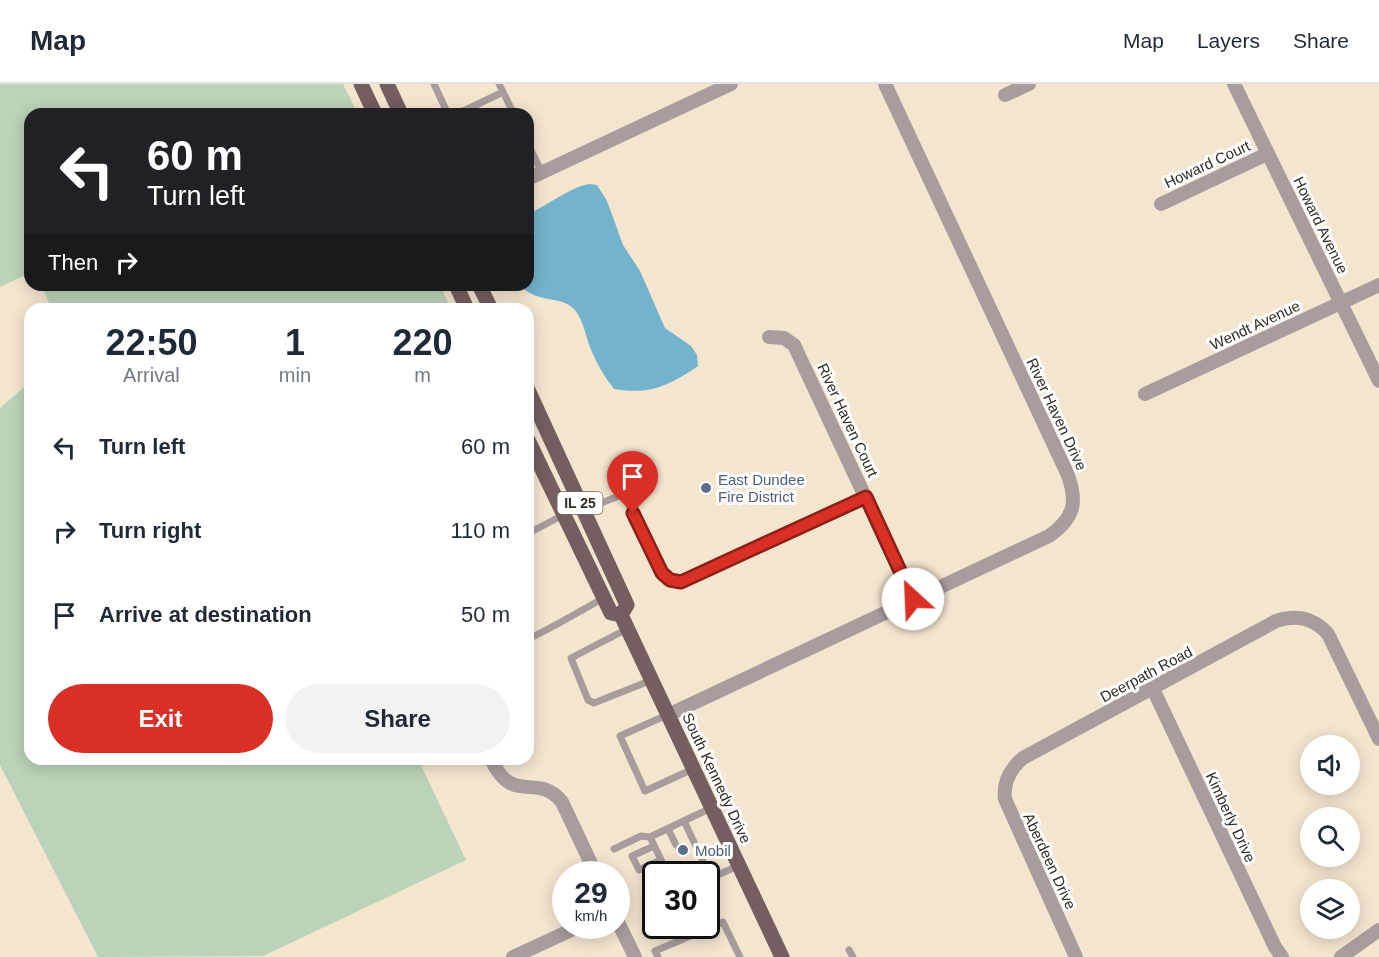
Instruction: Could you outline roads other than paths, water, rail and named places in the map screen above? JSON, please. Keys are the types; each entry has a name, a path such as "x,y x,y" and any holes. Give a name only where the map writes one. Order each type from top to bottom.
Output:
{"main road":[{"path":"361,84 372,108"},
{"path":"387,84 398,108"},
{"name":"South Kennedy Drive","path":"534,403 627,605 624,622"},
{"name":"South Kennedy Drive","path":"534,454 611,613 624,622 782,957"}],"street":[{"name":"River Haven Drive","path":"668,715 1049,536 1067,519 1074,503 1074,495 1062,462 885,84"},
{"path":"1005,95 1029,84"},
{"name":"Howard Avenue","path":"1234,84 1379,381"},
{"path":"534,176 724,86"},
{"name":"Howard Court","path":"1161,204 1267,154"},
{"name":"Wendt Avenue","path":"1145,394 1379,285"},
{"name":"River Haven Court","path":"769,337 784,338 794,345 913,599"},
{"name":"Deerpath Road","path":"1008,776 1016,764 1027,756 1276,621 1293,617 1308,619 1321,626 1332,640 1379,739"},
{"name":"Kimberly Drive","path":"1153,689 1275,947 1282,957"},
{"path":"494,765 504,781 521,787 546,788 555,793 562,802 590,861"},
{"name":"Aberdeen Drive","path":"1008,776 1004,791 1006,804 1076,957"},
{"path":"1341,957 1379,930"},
{"path":"513,957 552,939"},
{"path":"626,939 635,957"}],"lane":[{"path":"434,84 445,108"},
{"path":"499,84 511,108"},
{"path":"470,108 503,92"},
{"path":"534,158 542,173"},
{"path":"583,510 624,494 662,573 670,580 681,582 866,497"},
{"path":"534,530 563,515"},
{"path":"534,636 604,598"},
{"path":"624,622 572,658 588,700 594,703 652,680"},
{"path":"668,715 620,736 640,782 645,791 693,769"},
{"path":"614,849 641,836 650,837 711,808"},
{"path":"684,821 701,861"},
{"path":"668,829 676,845"},
{"path":"650,837 661,860 639,870 632,856 654,846"},
{"path":"720,874 738,866"},
{"path":"656,954 723,922 740,957"}],"water":[{"path":"597,185 607,201 623,245 640,271 665,328 691,346 697,355 698,366 668,384 649,390 614,389 597,362 574,309 562,302 526,291 534,291 534,211 581,186"}],"place":[{"name":"East Dundee Fire District","path":"706,488"},
{"name":"Mobil","path":"683,850"}]}
